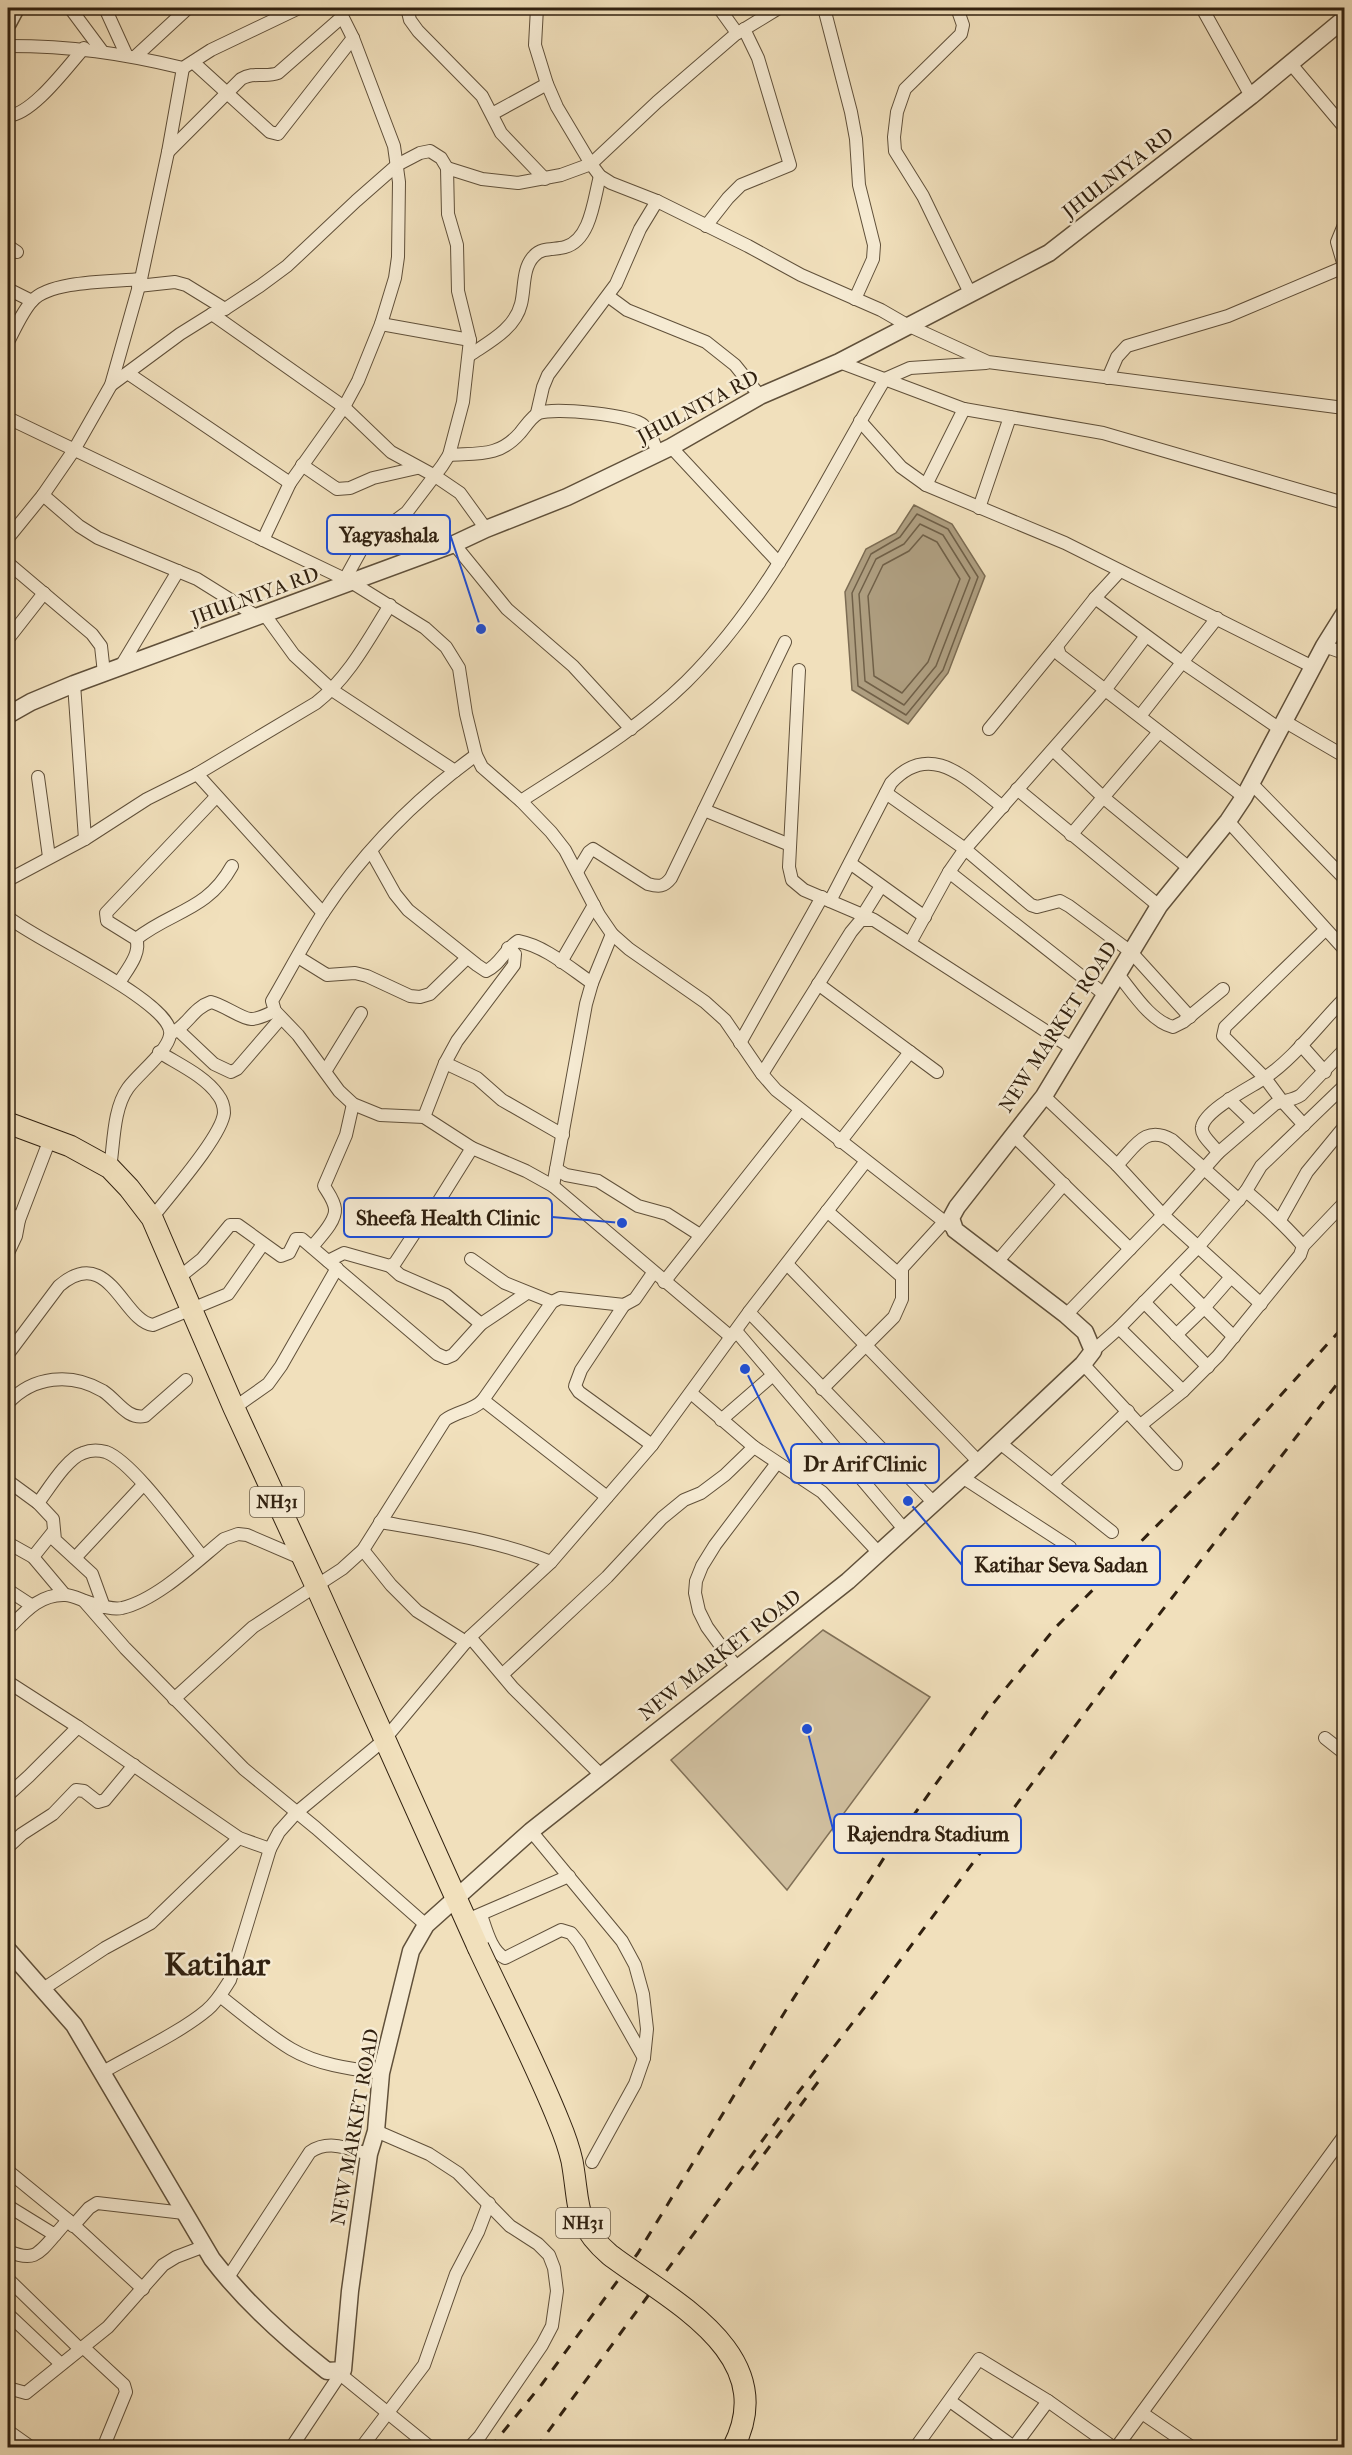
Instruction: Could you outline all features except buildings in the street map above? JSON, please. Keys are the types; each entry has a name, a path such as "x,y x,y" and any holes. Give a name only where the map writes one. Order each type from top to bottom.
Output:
{"highway":[{"name":"NH31","path":"8,1123 91,1156 110,1168 152,1218 190,1310 456,1898 474,1917 478,1947 559,2121 572,2162 578,2212 585,2227 597,2244 610,2255 707,2326 723,2342 740,2374 744,2404 743,2419 733,2448"}],"street":[{"path":"8,23 16,8"},
{"path":"70,8 102,51"},
{"path":"105,8 131,55"},
{"path":"131,55 188,8"},
{"path":"8,538 43,495 74,450 111,385 139,282 188,65 211,50 299,8"},
{"path":"407,8 410,20 418,31 482,96 501,133 545,179"},
{"path":"537,8 535,45 547,84 557,107 600,176 611,183 657,201 801,275 881,310 907,325 988,363"},
{"path":"706,226 741,185 790,165 758,58 740,31 719,8"},
{"path":"447,168 500,183 545,179 591,164 657,102 740,31 779,8"},
{"path":"824,8 851,112 856,140 859,184 873,245 873,259 855,299"},
{"path":"957,8 963,25 961,34 905,88 897,112 894,143 897,155 922,196 970,293"},
{"path":"1202,8 1251,96"},
{"path":"168,152 249,74 278,73 340,12 353,38 394,146 399,193 398,257 395,278 372,350 344,407 290,483 262,540"},
{"name":"JHULNIYA RD","path":"8,715 31,702 74,684 261,616 348,581 454,544 567,497 665,450 760,396 839,362 1049,253 1251,96 1344,19"},
{"path":"8,46 84,48 188,65 229,94 270,132 278,134 353,38"},
{"path":"8,116 14,116 28,108 84,48"},
{"path":"1291,64 1344,127"},
{"path":"492,114 547,84"},
{"path":"111,385 129,374 180,334 212,314 225,309 287,266 397,165 420,153 430,151 441,158 447,168 448,214 457,245 458,291 470,340 463,402 449,455 407,512 366,544 348,581"},
{"path":"470,355 504,331 514,320 521,306 527,267 533,256 540,251 566,247 584,232 600,176"},
{"path":"449,455 502,450 513,441 537,413 548,375 608,296 623,270 640,229 657,201"},
{"path":"1108,378 1117,357 1127,346 1228,316 1344,267 1337,242 1344,225"},
{"path":"8,342 32,301 46,291 60,287 175,282 186,285 225,309"},
{"path":"8,289 32,301"},
{"path":"608,296 627,310 706,342 735,365 760,396"},
{"path":"212,314 344,407 391,452 435,476 460,493 486,529"},
{"path":"381,324 470,340"},
{"path":"839,362 963,409 1102,433 1344,504"},
{"path":"521,801 631,729 686,682 712,654 778,563 885,379 910,368 988,363 1344,408"},
{"path":"129,374 290,483"},
{"path":"926,485 963,409"},
{"path":"537,413 553,410 571,411 634,419 778,563"},
{"path":"979,508 1010,417"},
{"path":"8,418 348,581 425,628 446,647 459,668 466,714 476,755 482,767 521,801 551,832 612,934 629,949 705,1002 725,1020 762,1074 776,1090 1085,1332 1088,1358 1128,1411 1176,1464"},
{"path":"860,421 901,467 926,485 1065,543 1313,667"},
{"path":"302,465 337,489 350,488 374,478 417,468"},
{"path":"43,495 98,538 197,579 261,616 294,655 332,690 454,771"},
{"path":"454,544 507,609 573,666 631,729"},
{"path":"8,562 96,640 104,657 104,673"},
{"path":"121,666 178,571"},
{"path":"989,729 1095,598 1120,571"},
{"path":"8,639 44,593"},
{"path":"1095,598 1182,662 1282,725 1344,756"},
{"path":"8,880 85,839 147,799 197,774 295,717 332,690 352,665 390,605"},
{"name":"NEW MARKET ROAD","path":"949,1226 957,1207 1044,1096 1159,906 1228,821 1248,791 1324,646 1344,614"},
{"path":"1140,716 1217,618"},
{"path":"910,943 964,849 1105,690 1146,636"},
{"path":"577,872 593,849 648,884 657,887 665,885 671,878 785,642"},
{"path":"1057,646 1060,655 1065,660 1160,732 1248,791 1344,878"},
{"path":"1324,646 1344,652"},
{"path":"799,670 789,867 792,880 804,890 868,917 1072,1048"},
{"path":"74,684 85,839"},
{"path":"1071,835 1160,732"},
{"path":"1053,750 1104,798 1189,868"},
{"path":"476,755 454,771 408,813 371,851 323,913 272,1001 278,1014 326,1070 339,1091 353,1104 380,1115 424,1117 472,1148 526,1171 553,1186 658,1277 734,1334 773,1375 904,1529"},
{"path":"740,1043 850,863 886,793 900,773 923,763 939,764 955,771 1003,807"},
{"path":"197,774 323,913"},
{"path":"38,777 49,857"},
{"path":"1017,789 1159,906"},
{"path":"886,793 964,849 1031,906 1037,907 1060,901 1131,952 1190,1017"},
{"path":"136,939 107,921 106,913 216,797"},
{"path":"704,810 790,845"},
{"path":"1228,821 1325,930 1342,941"},
{"path":"371,851 395,894 408,910 486,971 492,968 508,948 518,941 527,943 561,962 592,983"},
{"path":"850,863 925,917"},
{"path":"136,939 162,920 183,913 203,901 223,883 232,866"},
{"path":"949,872 1104,994"},
{"path":"762,1074 861,920 868,917 881,886"},
{"path":"561,962 594,905"},
{"path":"8,917 38,938 119,983 155,1009 175,1032 214,1064 231,1072 237,1069 278,1014"},
{"path":"1304,1125 1265,1078 1223,1036 1225,1028 1325,930"},
{"path":"553,1186 581,1029 592,983 612,934"},
{"path":"119,983 137,951 136,939"},
{"path":"424,1117 445,1063 469,1025 514,964 515,954 508,948"},
{"path":"298,957 327,975 355,973 367,976 410,996 420,997 430,994 467,958"},
{"path":"1117,973 1164,1025 1173,1027 1190,1017 1223,989"},
{"path":"818,984 937,1072"},
{"path":"110,1168 120,1103 127,1089 194,1011 211,1002 228,1007 241,1016 251,1019 278,1014"},
{"path":"1218,1153 1202,1132 1202,1126 1228,1099 1265,1078 1342,1007"},
{"path":"326,1070 361,1013"},
{"path":"1300,1045 1325,1072"},
{"path":"1066,1315 1163,1215 1218,1153 1253,1122 1282,1101 1292,1101 1301,1095 1344,1050"},
{"path":"152,1218 206,1148 217,1132 224,1114 223,1104 218,1094 206,1082 159,1052"},
{"path":"840,1142 910,1052"},
{"path":"445,1063 477,1078 502,1100 562,1135"},
{"path":"1088,1358 1198,1247 1242,1195 1262,1166 1344,1086"},
{"path":"1044,1096 1117,1165 1163,1215 1260,1304"},
{"path":"1228,1099 1253,1122"},
{"path":"312,1247 334,1217 335,1209 324,1186 346,1135 353,1104"},
{"path":"652,1445 579,1392 575,1386 581,1370 624,1305 635,1299 700,1235 800,1110"},
{"path":"1280,1220 1307,1172 1344,1127"},
{"path":"1117,1165 1149,1134 1160,1133 1172,1140 1205,1169 1280,1220 1303,1246"},
{"path":"1013,1135 1130,1248"},
{"path":"8,1253 50,1138"},
{"path":"390,1266 395,1263 414,1234 427,1220 472,1148"},
{"path":"103,2072 188,2023 207,2010 220,1996 232,1974 270,1849 279,1832 296,1813 384,1740 468,1640 551,1562 652,1445 749,1312 866,1161"},
{"path":"556,1169 566,1175 598,1181 638,1206 667,1214 700,1235"},
{"path":"996,1262 1064,1184"},
{"path":"1142,1424 1183,1391 1208,1366 1300,1255 1303,1246 1344,1203"},
{"path":"826,1210 901,1276"},
{"path":"8,1212 19,1220"},
{"path":"177,1279 211,1250 230,1225 238,1226 281,1256 289,1252 296,1239 302,1239 437,1354 446,1358 453,1355 481,1324 527,1293"},
{"path":"822,1389 900,1308 902,1268 949,1226"},
{"path":"8,1354 59,1286 69,1277 89,1274 110,1284 145,1324 153,1325 228,1294 262,1244"},
{"path":"234,1408 268,1384 281,1366 338,1255 351,1254 390,1266 400,1275 446,1295 481,1324"},
{"path":"471,1259 505,1283 552,1302"},
{"path":"787,1264 979,1462"},
{"path":"1171,1275 1234,1337"},
{"path":"1176,1335 1231,1277"},
{"path":"174,1699 253,1627 342,1569 363,1551 445,1420 455,1413 477,1406 483,1400 552,1302 560,1298 624,1305"},
{"path":"1144,1302 1208,1366"},
{"path":"749,1312 933,1502"},
{"path":"1119,1328 1183,1391"},
{"name":"NEW MARKET ROAD","path":"341,2372 369,2154 376,2131 381,2073 411,1951 426,1925 531,1831 848,1581 1000,1443 1088,1358"},
{"path":"721,1420 773,1375"},
{"path":"8,1403 28,1386 63,1378 81,1381 103,1391 129,1414 137,1418 146,1416 186,1380"},
{"path":"691,1393 754,1447 822,1492 879,1553"},
{"path":"483,1400 607,1497"},
{"path":"1052,1484 1128,1411"},
{"path":"1000,1443 1112,1532"},
{"path":"503,1674 607,1577 662,1518 684,1500 701,1493 725,1475 754,1447"},
{"path":"38,1503 70,1461 81,1453 97,1450 105,1452 122,1463 143,1485 202,1556"},
{"path":"737,1668 707,1627 699,1611 695,1593 696,1581 715,1545 777,1462"},
{"path":"962,1477 1070,1547"},
{"path":"8,1481 38,1503 53,1519 52,1532 55,1540 92,1574 104,1607"},
{"path":"75,1558 143,1485"},
{"path":"380,1522 479,1539 518,1549 551,1562"},
{"path":"33,1557 52,1532"},
{"path":"8,1629 31,1605 46,1598 66,1595 104,1607 121,1608 138,1602 159,1590 225,1539 237,1534 247,1535 304,1559"},
{"path":"8,1543 33,1557 66,1595"},
{"path":"363,1551 391,1585 417,1611 468,1640 601,1775"},
{"path":"8,1590 31,1605"},
{"path":"84,1601 174,1699 244,1769 426,1925"},
{"path":"8,1682 78,1727 239,1838 270,1849"},
{"path":"8,1795 78,1727"},
{"path":"1325,1738 1344,1753"},
{"path":"8,1847 22,1834 54,1814 76,1790 84,1791 98,1802 105,1800 134,1765"},
{"path":"531,1831 622,1941 635,1965 643,1994 647,2029 644,2058 635,2084 592,2162"},
{"path":"43,1989 105,1948 151,1923 239,1838"},
{"path":"568,1876 474,1917 499,1955 505,1958 561,1930 571,1934 579,1943 644,2058"},
{"path":"8,1950 74,2025 184,2213 227,2279 250,2304 309,2357 327,2371 341,2372 387,2414 430,2448"},
{"path":"220,1996 291,2049 309,2058 332,2065 381,2073"},
{"path":"376,2131 412,2145 444,2163 489,2203 510,2226 538,2244 549,2255 554,2268 557,2291 552,2326 542,2345 480,2436 469,2448"},
{"path":"915,2448 979,2359 1048,2401 1115,2448 1344,2136"},
{"path":"227,2279 310,2152 320,2145 332,2145 369,2154"},
{"path":"8,2171 71,2223 143,2289"},
{"path":"8,2251 21,2257 32,2257 55,2235 97,2203 184,2213"},
{"path":"361,2448 424,2365 456,2274 478,2232 489,2203"},
{"path":"8,2206 55,2235"},
{"path":"8,2388 26,2394 108,2327 163,2265 176,2257 205,2246"},
{"path":"8,2279 124,2385 126,2392 103,2448"},
{"path":"8,2314 61,2364"},
{"path":"291,2448 341,2372"},
{"path":"950,2401 1013,2447 1048,2401"},
{"path":"1142,2413 1193,2448"},
{"path":"8,2431 32,2448"}],"shaded area":[{"path":"823,1630 930,1697 787,1890 671,1760"}],"water":[{"path":"914,505 952,524 985,576 948,673 908,724 852,690 845,592 866,549 896,533"}],"railway":[{"path":"490,2448 542,2384 638,2253 786,2010 891,1847 992,1705 1056,1627 1216,1466 1344,1326"},
{"path":"536,2448 790,2103 872,1998 1134,1647 1344,1375"},
{"path":"752,2170 824,2074"}],"place":[{"name":"Yagyashala","path":"481,629"},
{"name":"Sheefa Health Clinic","path":"622,1223"},
{"name":"Dr Arif Clinic","path":"745,1369"},
{"name":"Katihar Seva Sadan","path":"908,1501"},
{"name":"Rajendra Stadium","path":"807,1729"}],"district":[{"name":"Katihar","path":"217,1964"}]}
